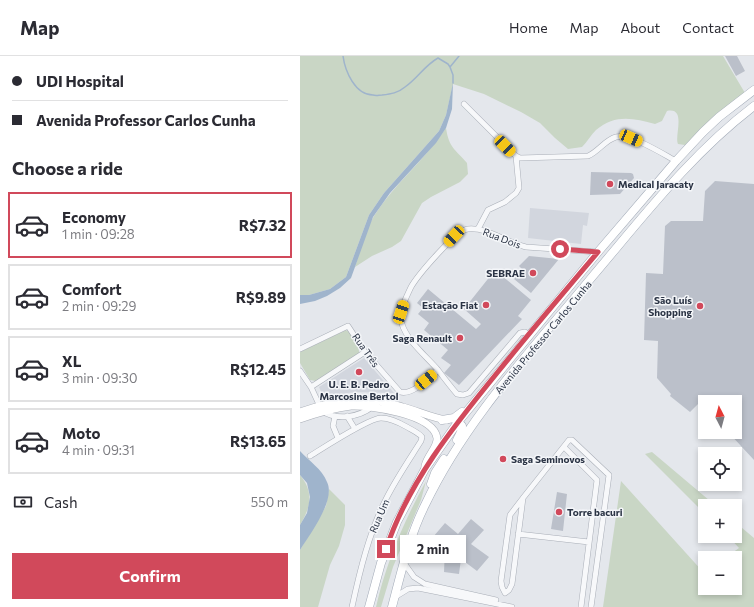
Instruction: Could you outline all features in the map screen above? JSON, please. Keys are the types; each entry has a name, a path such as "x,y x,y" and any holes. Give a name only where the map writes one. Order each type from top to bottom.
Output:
{"main road":[{"name":"Avenida Professor Carlos Cunha","path":"370,607 372,595 389,541 408,499 425,469 492,372 529,335 676,161 719,117 754,90"},
{"name":"Avenida Professor Carlos Cunha","path":"392,607 404,563 424,506 457,447 490,401 676,178 711,142 754,106"},
{"path":"300,412 349,400 380,401 404,407 442,420 458,422 462,426 461,432 435,473 424,506"},
{"path":"300,419 321,408 350,406 373,407 411,416 433,429 436,435 437,441 426,460 425,469"},
{"path":"442,420 454,418 468,408"}],"street":[{"path":"464,104 516,156 525,159 588,156 594,154 611,139 620,137 636,140 676,161"},
{"path":"492,372 469,392 465,394 457,394 408,335 402,324 401,312 412,285 451,240 460,232 478,229 488,210 505,202 516,193 519,188 516,156"},
{"name":"Rua Dois","path":"478,229 526,247 598,252"},
{"name":"Rua Três","path":"300,350 349,326 365,352 396,389 402,393 407,393 413,390 438,370"},
{"path":"310,387 365,352"},
{"path":"300,371 321,408 334,416 347,416 363,412 373,407"},
{"path":"334,416 333,426 338,438"},
{"path":"310,456 355,429 347,416"},
{"name":"Rua Um","path":"352,607 370,536 393,485 422,440 420,434 397,422 381,418 374,419 355,429"},
{"path":"523,498 512,584 509,590 505,593 501,581 510,516 523,498 564,448 569,440 572,440 609,476 591,607"},
{"path":"564,448 597,480 581,607"},
{"path":"518,534 589,542"},
{"path":"404,563 414,577 425,584 498,602 512,607"},
{"path":"394,598 404,591 418,588 498,602"},
{"path":"498,602 503,594"}],"shaded area":[{"path":"530,208 589,213 587,226 583,225 581,244 528,238"},
{"name":"U. E. B. Pedro Marcosine Bertol","path":"364,358 394,393 356,392 323,396 319,387"}],"green space":[{"path":"300,56 723,56 745,93 719,112 685,145 678,144 677,140 677,113 667,111 662,121 655,124 632,119 617,119 610,121 596,130 582,147 568,149 540,123 521,112 484,94 453,84 446,115 439,131 384,193 369,215 346,277 330,289 309,295 300,295"},
{"path":"446,128 451,144 467,163 468,174 460,182 422,203 401,241 372,256 355,267 365,235 374,216 391,193 438,140"},
{"path":"346,330 355,340 359,353 316,381 310,380 300,363 300,352"},
{"path":"652,452 708,499 698,499 698,507 645,454"},
{"path":"300,475 307,487 309,494 309,506 300,525"},
{"path":"426,481 421,500 393,567 381,607 376,607 396,542"},
{"path":"621,481 698,566 698,595 742,595 742,551 735,551 739,548 734,543 742,543 742,528 754,538 754,607 603,607"},
{"path":"329,489 345,505 345,525 339,546 330,565 318,607 300,607 300,550 326,506"}],"water":[{"path":"453,83 452,109 446,128 436,143 390,193 373,217 351,278 340,288 327,296 315,301 300,304 300,295 309,295 330,289 346,277 369,215 384,193 439,131 446,115"},
{"path":"300,451 322,473 329,489 328,498 321,517 300,550 300,525 307,513 310,497 307,483 300,475"}],"building":[{"path":"725,56 737,56 745,71 736,76"},
{"name":"Medical Jaracaty","path":"591,172 631,173 633,174 634,178 620,194 590,195"},
{"name":"São Luís Shopping","path":"715,181 754,184 754,460 734,439 742,439 742,395 698,395 698,404 690,412 670,396 671,394 657,378 658,341 644,340 646,273 663,274 665,226 671,221 703,221 705,191"},
{"name":"SEBRAE","path":"529,256 559,259 531,293 514,279 522,269 519,266"},
{"path":"495,270 531,300 518,316 522,319 459,385 444,373 451,365 441,358 448,350 424,330 429,323 418,314 423,308 417,303 428,289 476,329 481,324 464,309"},
{"name":"Torre bacuri","path":"557,492 567,494 563,531 551,529"},
{"path":"471,519 484,530 471,544 489,557 477,571 461,559 459,574 444,572 445,548 433,537 445,523 458,534"}],"waterway":[{"path":"343,56 346,68 356,87 367,94 375,95 391,94 400,91 438,58 450,67"},
{"path":"453,83 453,75 450,67 459,56"}],"place":[{"name":"Medical Jaracaty","path":"610,184"},
{"name":"SEBRAE","path":"533,273"},
{"name":"Estação Fiat","path":"486,305"},
{"name":"São Luís Shopping","path":"700,306"},
{"name":"Saga Renault","path":"460,338"},
{"name":"U. E. B. Pedro Marcosine Bertol","path":"359,372"},
{"name":"Saga Seminovos","path":"503,459"},
{"name":"Torre bacuri","path":"559,512"}],"route":[{"path":"386,549 416,483 458,422 598,252 560,249"}]}
